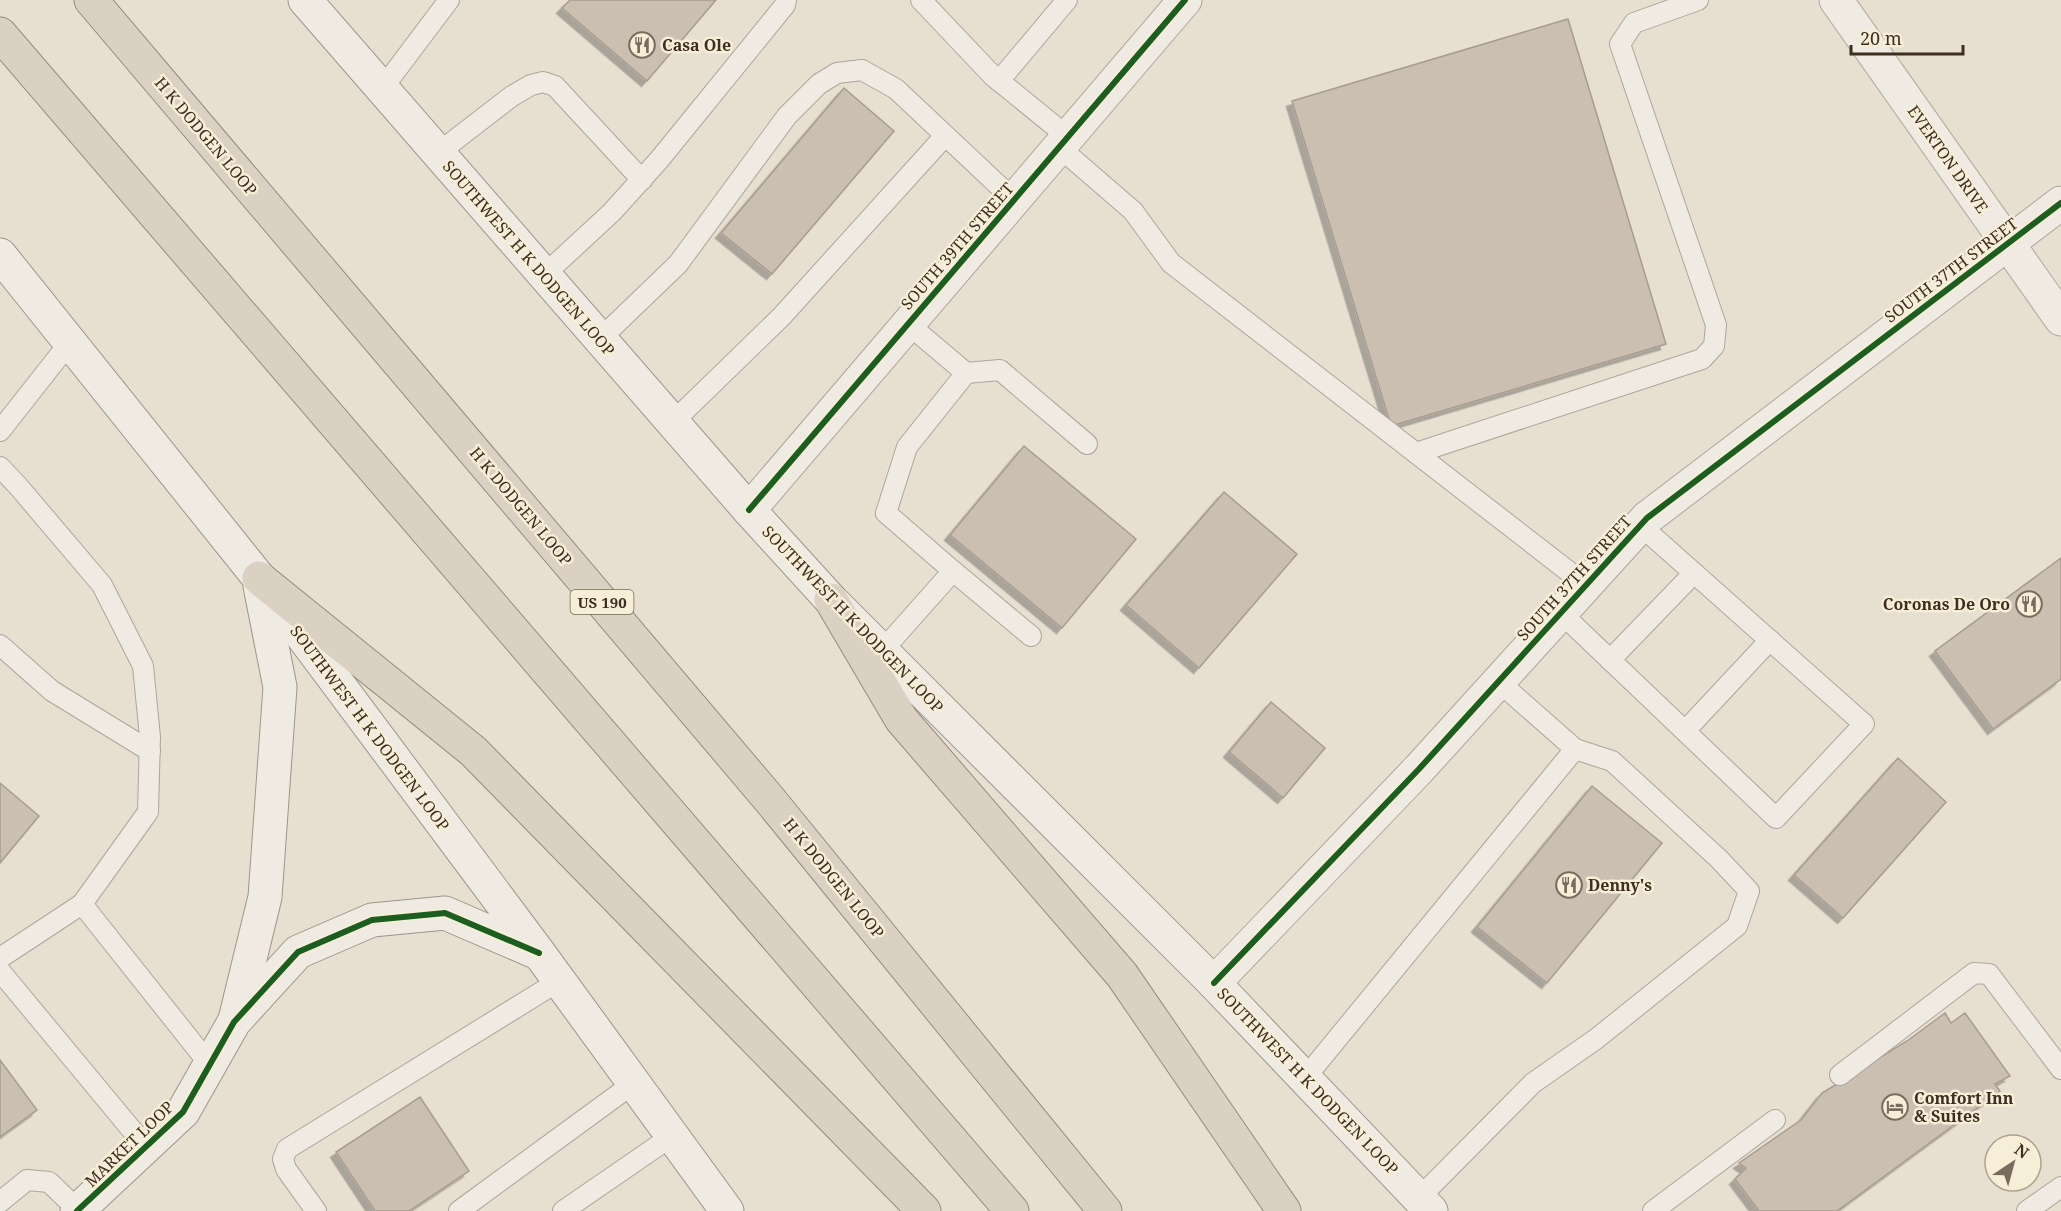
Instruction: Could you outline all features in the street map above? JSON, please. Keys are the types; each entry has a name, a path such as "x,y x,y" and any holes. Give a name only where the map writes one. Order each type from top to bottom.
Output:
{"highway":[{"name":"H K DODGEN LOOP","path":"91,0 770,800 1105,1211"},
{"path":"0,34 1012,1211"},
{"path":"259,578 474,751 924,1211"},
{"path":"831,600 901,719 1122,975 1284,1211"}],"street":[{"name":"SOUTHWEST H K DODGEN LOOP","path":"305,0 749,510 831,600 1214,983 1425,1205"},
{"name":"SOUTH 39TH STREET","path":"749,510 1185,0"},
{"name":"EVERTON DRIVE","path":"1836,0 2061,319"},
{"name":"SOUTH 37TH STREET","path":"1214,983 1419,769 1647,518 2061,204"},
{"name":"SOUTHWEST H K DODGEN LOOP","path":"0,255 259,578 539,953 727,1211"},
{"name":"MARKET LOOP","path":"234,1022 265,897 280,687 259,578"},
{"name":"MARKET LOOP","path":"78,1210 183,1112 234,1022 298,952 372,920 445,914 539,953"}],"lane":[{"path":"382,89 449,0"},
{"path":"544,275 612,212 642,180 786,0"},
{"path":"921,0 999,81 1133,211 1171,263 1586,585"},
{"path":"999,81 1067,0"},
{"path":"1416,453 1702,359 1714,346 1716,325 1620,44 1634,23 1698,0"},
{"path":"600,339 678,264 788,116 819,84 837,73 862,70 896,89 944,137 1014,200"},
{"path":"438,153 512,96 531,85 543,82 555,86 642,180"},
{"path":"673,422 782,316 944,137"},
{"path":"908,324 966,374"},
{"path":"0,431 70,342"},
{"path":"1030,636 886,513 907,447 966,374 1000,370 1087,444"},
{"path":"0,467 102,585 143,666 150,751 148,812 82,904 0,958"},
{"path":"1561,612 1776,818 1864,724 1640,525"},
{"path":"882,651 953,571"},
{"path":"1610,660 1694,573"},
{"path":"1685,731 1770,640"},
{"path":"0,645 52,691 150,751"},
{"path":"1425,1205 1533,1083 1596,1039 1737,926 1749,891 1719,859 1612,761 1575,749 1499,682"},
{"path":"1305,1078 1575,749"},
{"path":"82,904 210,1065"},
{"path":"0,970 146,1147"},
{"path":"1840,1075 1974,974 1989,974 2061,1069"},
{"path":"316,1211 286,1169 283,1159 287,1149 559,981"},
{"path":"459,1211 634,1083"},
{"path":"1653,1211 1775,1120"},
{"path":"563,1211 672,1136"},
{"path":"0,1202 27,1180 49,1182 78,1210"},
{"path":"2027,1211 2061,1187"}],"building":[{"name":"Casa Ole","path":"570,0 716,0 647,81 562,8"},
{"path":"1568,19 1666,344 1391,426 1292,101"},
{"path":"844,88 894,131 772,274 721,233"},
{"path":"1024,446 1136,539 1062,628 950,535"},
{"path":"1224,492 1297,554 1199,668 1126,605"},
{"name":"Coronas De Oro","path":"2061,558 2061,679 1993,729 1935,651"},
{"path":"1271,702 1325,748 1283,798 1229,752"},
{"path":"1898,758 1946,802 1843,918 1794,875"},
{"path":"0,783 39,816 0,863"},
{"name":"Denny's","path":"1592,786 1662,843 1547,983 1477,927"},
{"name":"Comfort Inn & Suites","path":"1945,1013 1951,1023 1965,1013 2010,1076 1995,1084 2000,1091 1837,1211 1759,1211 1735,1179 1746,1168 1739,1163 1801,1120 1822,1093 1907,1041"},
{"path":"0,1060 37,1110 0,1137"},
{"path":"420,1097 469,1171 409,1211 375,1211 336,1152"}],"cycle path":[{"path":"749,510 1185,0"},
{"path":"1214,983 1419,769 1647,518 2061,203"},
{"path":"77,1211 183,1112 234,1022 298,952 372,920 445,913 539,953"}],"place":[{"name":"Casa Ole","path":"642,45"},
{"name":"Coronas De Oro","path":"2029,604"},
{"name":"Denny's","path":"1569,885"},
{"name":"Comfort Inn & Suites","path":"1895,1107"}]}
